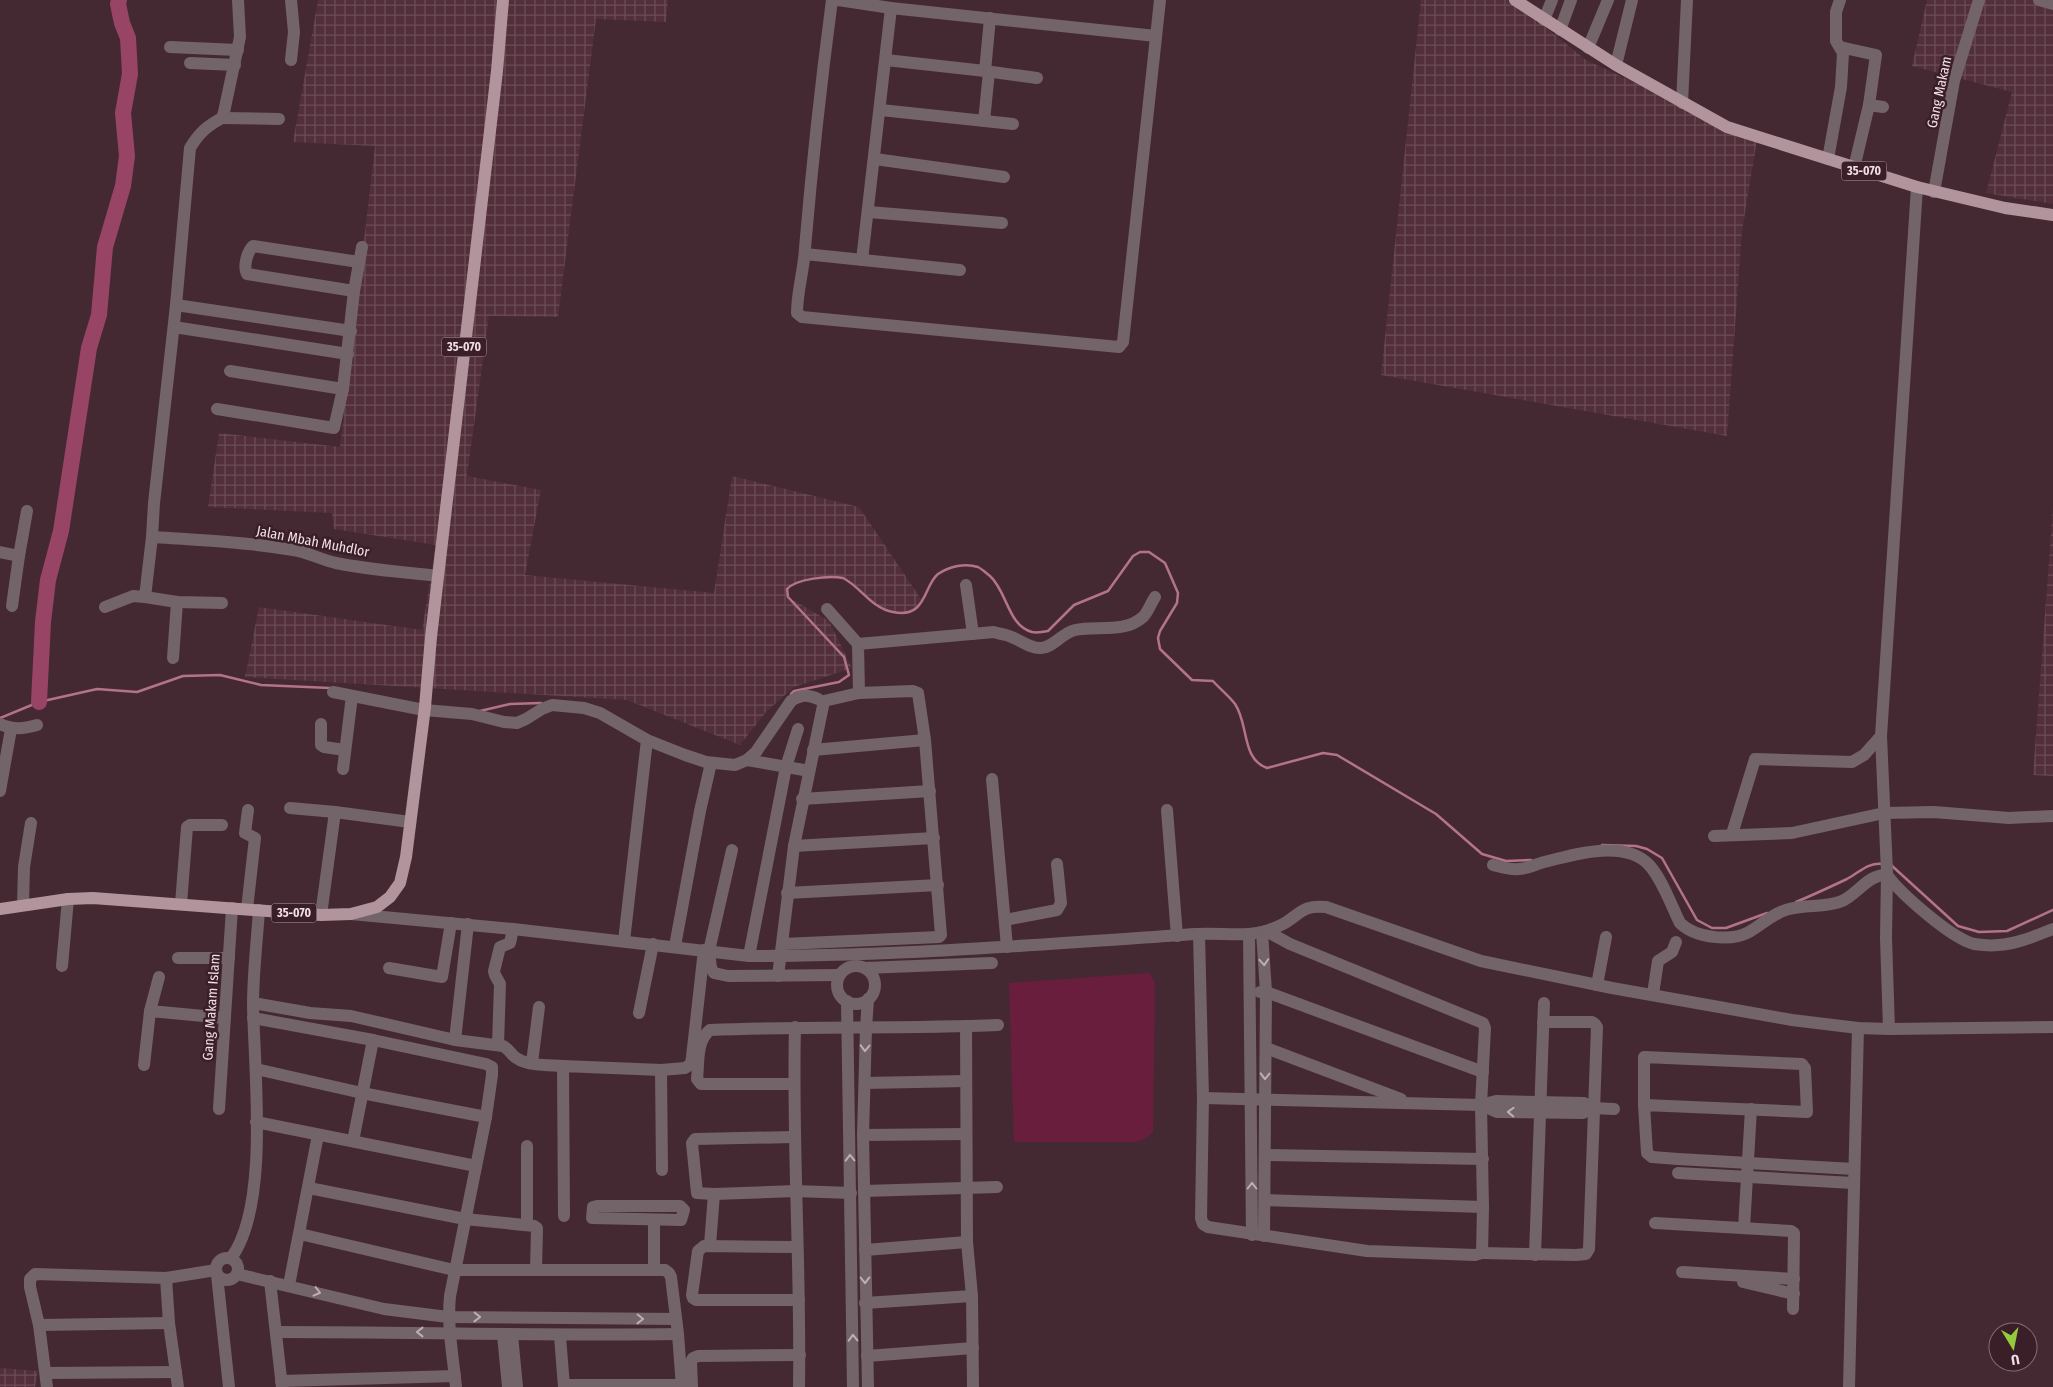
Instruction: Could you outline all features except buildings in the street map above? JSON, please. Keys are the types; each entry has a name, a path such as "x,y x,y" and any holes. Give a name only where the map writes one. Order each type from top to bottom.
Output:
{"main road":[{"name":"35-070","path":"0,909 93,898 321,915 351,914 378,907 390,897 400,883 406,857 425,704 465,329 503,0"},
{"name":"35-070","path":"1515,0 1616,65 1727,127 1934,192 2005,208 2053,215"}],"street":[{"path":"222,118 238,50 240,22 238,0"},
{"path":"291,0 294,32 291,60"},
{"path":"832,0 797,313 802,317 1119,347 1123,342 1160,0"},
{"path":"838,0 891,8 1156,36"},
{"path":"1544,20 1552,0"},
{"path":"1560,30 1571,0"},
{"path":"1588,48 1608,0"},
{"path":"1616,65 1632,0"},
{"path":"1682,103 1687,0"},
{"path":"1828,159 1841,87 1843,53 1836,41 1836,12 1840,0"},
{"name":"Gang Makam","path":"1934,192 1954,81 1979,0"},
{"path":"2039,0 2053,4"},
{"path":"862,260 881,110 891,8"},
{"path":"984,121 990,18"},
{"path":"170,47 238,50"},
{"path":"1840,47 1876,55 1869,105 1854,168"},
{"path":"886,60 1037,78"},
{"path":"190,63 235,65"},
{"path":"1869,105 1883,107"},
{"path":"881,110 1013,124"},
{"path":"146,597 154,503 174,327 190,148 198,134 222,118 279,119"},
{"path":"875,159 1004,178"},
{"path":"1889,1029 1886,938 1887,873 1881,736 1917,187"},
{"path":"869,212 1002,223"},
{"path":"354,291 247,274 245,270 249,251 253,246 359,262"},
{"path":"217,409 334,428 344,389 354,291 362,247"},
{"path":"805,254 960,270"},
{"path":"176,305 351,331"},
{"path":"174,327 348,354"},
{"path":"230,371 344,389"},
{"path":"12,606 27,511"},
{"name":"Jalan Mbah Muhdlor","path":"152,537 244,543 295,550 310,554 320,560 339,564 438,576"},
{"path":"0,552 19,556"},
{"path":"966,585 973,634"},
{"path":"105,607 133,596 177,602 222,603"},
{"path":"858,644 994,632 1009,636 1034,648 1042,648 1050,646 1064,634 1076,630 1112,628 1132,624 1143,617 1155,598"},
{"path":"173,658 177,602"},
{"path":"826,609 858,644 859,693"},
{"path":"333,692 352,696 425,704 504,722 517,723 526,720 542,709 552,706 584,708 600,714 647,740 685,756 711,762 735,764 747,760 756,752 791,701 806,695 818,699"},
{"path":"351,914 468,924 675,946 749,956 782,950 939,937 942,932 930,791 918,692 859,693 824,701 802,799 794,846 782,950 778,976"},
{"path":"343,769 352,696"},
{"path":"322,724 321,745 345,750"},
{"path":"0,791 6,726 22,729 37,725"},
{"path":"749,956 786,767 798,729"},
{"path":"1732,834 1755,759 1852,762 1864,755 1881,736"},
{"path":"624,941 647,740"},
{"path":"813,750 925,740"},
{"path":"747,760 804,770"},
{"path":"675,946 711,762"},
{"path":"992,780 1007,947"},
{"path":"802,799 930,791"},
{"path":"290,808 410,822"},
{"path":"231,1258 239,1247 250,1213 255,1178 256,1069 253,1003 253,910 256,838 245,832 248,810"},
{"path":"1167,810 1177,936"},
{"path":"321,915 335,812"},
{"path":"1714,836 1792,833 1884,813 1934,812 2009,818 2053,816"},
{"path":"23,905 24,867 31,823"},
{"path":"181,904 187,827 190,825 222,825"},
{"path":"794,846 934,838"},
{"path":"253,1003 310,1013 351,1016 455,1040 498,1045 509,1049 517,1059 532,1063 661,1070 685,1068 691,1064 706,951 732,850"},
{"path":"1493,865 1517,870 1564,858 1622,850 1637,855 1657,875 1667,899 1685,928 1707,935 1724,937 1733,937 1750,932 1778,912 1792,908 1840,902 1874,877 1887,873"},
{"path":"1005,920 1057,910 1061,903 1057,864"},
{"path":"1887,873 1895,886 1929,916 1973,943 1997,946 2032,938 2053,929"},
{"path":"788,893 938,885"},
{"path":"62,966 68,900"},
{"path":"1259,933 1286,922 1298,912 1314,906 1326,907 1481,961 1598,985 1792,1020 1858,1028 1889,1029 2053,1027"},
{"name":"Gang Makam Islam","path":"219,1109 232,908"},
{"path":"389,968 442,977 451,923"},
{"path":"455,1040 468,924"},
{"path":"498,1045 500,984 494,971 500,947 510,943 513,929"},
{"path":"1258,1235 1265,1200 1266,1155 1266,992 1259,933"},
{"path":"1258,1235 1252,1099 1250,992 1259,933"},
{"path":"868,999 854,1003 847,1001 838,990 840,976 844,970 860,963 976,948 1199,934 1259,933 1480,1020 1485,1028 1481,1105 1483,1159 1482,1253"},
{"path":"1199,934 1203,1098 1201,1220 1208,1227 1367,1251 1475,1255 1482,1253 1586,1254 1589,1249 1597,1027 1596,1024 1543,1022"},
{"path":"1598,985 1606,938"},
{"path":"1653,994 1658,961 1672,952 1676,942"},
{"path":"639,1013 654,944"},
{"path":"976,948 977,964"},
{"path":"782,950 860,963 992,963"},
{"path":"706,951 714,973 728,976 840,976"},
{"path":"178,958 229,958"},
{"path":"860,963 871,973 875,987 868,999 863,1136 868,1387"},
{"path":"144,1065 150,1011 159,977"},
{"path":"1250,992 1266,992 1483,1072"},
{"path":"847,1001 854,1387"},
{"path":"1535,1255 1544,1003"},
{"path":"532,1063 539,1007"},
{"path":"150,1011 225,1018"},
{"path":"254,1018 373,1040 486,1064 492,1067 486,1116 454,1270 448,1316 456,1382 281,1384 270,1281"},
{"path":"794,1084 701,1084 697,1079 700,1042 710,1030 795,1027 866,1028 998,1025"},
{"path":"966,1026 967,1242 972,1296 973,1387"},
{"path":"795,1027 794,1137 799,1300 799,1387"},
{"path":"1849,1387 1858,1028"},
{"path":"353,1141 373,1040"},
{"path":"1266,1048 1410,1103"},
{"path":"1644,1105 1806,1112 1806,1068 1802,1064 1644,1057 1644,1105 1645,1140 1647,1152 1652,1157 1854,1170"},
{"path":"563,1066 564,1216"},
{"path":"256,1069 362,1093 486,1116"},
{"path":"661,1070 662,1170"},
{"path":"865,1083 966,1081"},
{"path":"1203,1098 1481,1105 1497,1112 1540,1108 1583,1113 1593,1108 1614,1109"},
{"path":"1744,1228 1752,1110"},
{"path":"256,1122 318,1136 353,1141 476,1166"},
{"path":"863,1136 966,1134"},
{"path":"289,1285 318,1136"},
{"path":"794,1137 695,1139 692,1143 695,1190 701,1194 795,1191 851,1193"},
{"path":"526,1224 527,1146"},
{"path":"1266,1155 1483,1159"},
{"path":"1678,1173 1854,1183"},
{"path":"864,1191 997,1187"},
{"path":"309,1188 465,1219 526,1224 537,1228 536,1270"},
{"path":"710,1245 714,1194"},
{"path":"1265,1200 1483,1207"},
{"path":"597,1206 680,1206 684,1210 681,1220 654,1220 595,1219 591,1216 593,1207 597,1206"},
{"path":"654,1220 654,1269"},
{"path":"851,1221 865,1220"},
{"path":"1655,1223 1791,1231 1794,1233 1793,1309"},
{"path":"300,1234 454,1270 665,1270 670,1273 685,1386"},
{"path":"865,1250 967,1242"},
{"path":"796,1247 704,1246 698,1251 692,1294 696,1300 799,1300"},
{"path":"216,1273 220,1278 230,1280 237,1274 238,1264 231,1258 221,1259 216,1266 216,1273 229,1387"},
{"path":"1682,1272 1794,1279"},
{"path":"47,1387 39,1325 30,1287 30,1279 35,1274 166,1278 216,1273"},
{"path":"237,1274 384,1308 448,1316 676,1319"},
{"path":"1710,1274 1794,1294"},
{"path":"166,1278 169,1323 178,1387"},
{"path":"866,1303 972,1296"},
{"path":"39,1325 169,1323"},
{"path":"276,1332 449,1332 560,1336 678,1334"},
{"path":"508,1335 508,1387"},
{"path":"508,1335 517,1387"},
{"path":"560,1336 564,1386 685,1386"},
{"path":"867,1356 973,1348"},
{"path":"685,1386 691,1362 693,1358 698,1356 800,1356"},
{"path":"46,1373 176,1372"}],"shaded area":[{"path":"318,0 668,0 666,22 596,19 558,317 489,316 467,476 541,490 525,575 714,593 732,476 859,507 923,602 917,608 907,612 893,612 873,603 843,578 816,579 791,584 787,589 788,597 829,621 852,668 794,687 766,712 740,745 627,700 245,677 259,607 422,630 436,545 334,529 332,513 208,507 219,433 340,447 375,146 293,142"},
{"path":"1421,0 1512,0 1586,60 1757,140 1742,231 1727,436 1381,375"},
{"path":"1927,0 2053,0 2053,204 1986,193 2012,92 1912,66"},
{"path":"2053,508 2053,776 2033,775"},
{"path":"1149,973 1155,982 1153,1132 1146,1138 1136,1142 1014,1142 1009,983"},
{"path":"0,1368 38,1371 35,1387 0,1387"}],"waterway":[{"path":"39,702 43,622 48,580 61,531 89,348 99,315 105,247 123,186 127,156 123,113 130,74 128,38 122,23 118,4 119,0"},
{"path":"791,694 794,691 839,682 849,675 844,657 788,597 787,589 805,580 843,578 878,606 885,610 904,613 912,611 918,606 933,579 938,574 958,566 978,567 996,582 1018,623 1032,632 1040,632 1048,631 1074,605 1108,591 1133,556 1140,552 1149,552 1165,563 1178,593 1177,603 1160,631 1158,638 1160,649 1192,680 1213,681 1233,701 1239,712 1249,749 1259,763 1267,768 1323,753 1337,755 1436,814 1482,854 1506,861 1531,860"},
{"path":"0,718 39,702 97,689 137,692 183,676 220,675 261,685 330,688"},
{"path":"480,711 510,704 541,703"},
{"path":"1602,845 1636,846 1647,849 1662,858 1697,920 1712,928 1726,928 1767,913"},
{"path":"1796,902 1847,879 1868,866 1883,864"},
{"path":"1891,865 1958,926 1979,932 2007,931 2053,910"}]}
